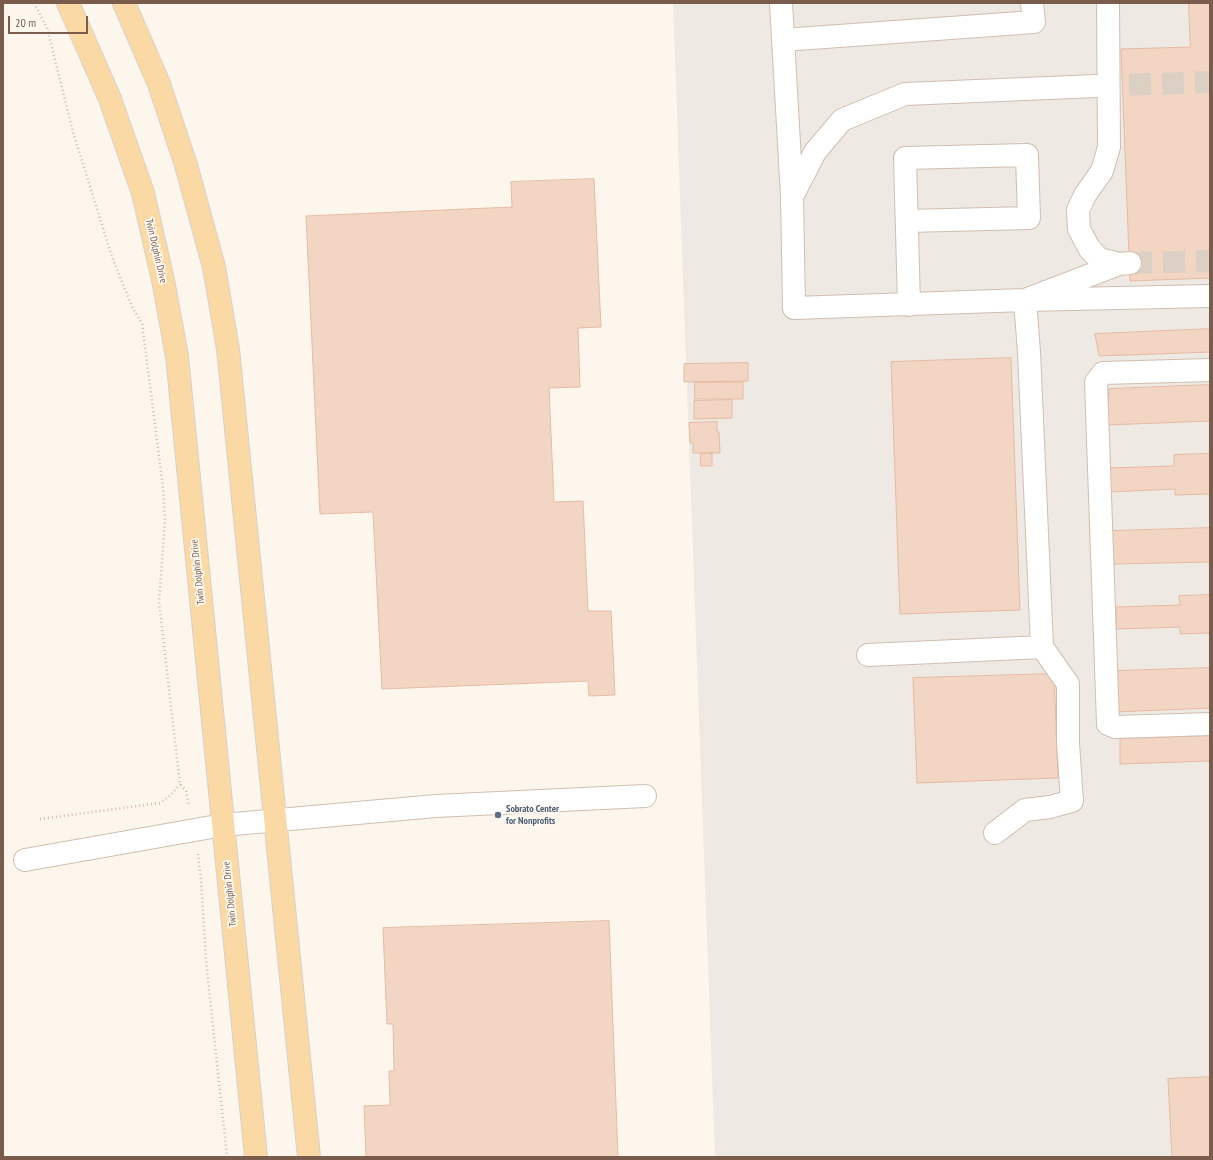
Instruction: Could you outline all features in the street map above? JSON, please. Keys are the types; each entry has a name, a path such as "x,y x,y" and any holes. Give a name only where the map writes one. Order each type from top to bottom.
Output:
{"main road":[{"name":"Twin Dolphin Drive","path":"68,3 110,99 143,193 163,280 177,356 256,1157"},
{"path":"124,3 159,84 186,165 214,267 228,349 309,1157"}],"lane":[{"path":"780,3 792,196 794,308 1025,300 1210,296"},
{"path":"783,40 1034,22 1032,3"},
{"path":"1025,300 1124,263 1099,259 1089,248 1079,229 1078,210 1085,195 1102,171 1109,147 1108,3"},
{"path":"792,196 814,152 842,120 905,94 1096,86"},
{"path":"907,221 1029,218 1027,154 905,158 909,305"},
{"path":"995,833 1025,810 1050,807 1072,801 1068,743 1068,684 1042,648 1030,368 1025,300"},
{"path":"1210,370 1103,373 1096,382 1108,724 1115,727 1210,724"},
{"path":"868,655 1042,648"},
{"path":"25,860 223,825 436,806 645,796"}],"path":[{"path":"34,3 47,28 73,132 112,256 133,309 142,323 163,487 165,521 159,602 180,784 186,791"},
{"path":"40,819 160,803 171,795 180,784"},
{"path":"201,879 206,960 227,1157"}],"shaded area":[{"path":"673,3 1210,3 1210,1157 715,1157"}],"building":[{"path":"1189,3 1210,3 1210,278 1130,281 1121,49 1190,47"},
{"path":"594,179 601,327 578,328 580,387 549,388 554,502 583,501 588,611 611,611 615,695 589,696 588,681 382,689 373,512 320,514 306,216 512,207 511,182"},
{"path":"1210,329 1210,352 1099,356 1095,334"},
{"path":"1011,358 1020,610 900,614 891,362"},
{"path":"748,363 748,381 684,382 684,364"},
{"path":"695,382 743,382 743,399 695,399"},
{"path":"1210,385 1210,421 1107,425 1109,389"},
{"path":"732,400 732,418 694,419 694,401"},
{"path":"717,422 720,453 693,453 693,443 690,443 689,423"},
{"path":"701,453 712,453 712,466 701,466"},
{"path":"1210,454 1210,494 1175,495 1175,489 1109,492 1108,468 1174,466 1174,455"},
{"path":"1210,528 1210,562 1113,564 1112,531"},
{"path":"1210,595 1210,633 1180,634 1180,627 1116,629 1116,607 1180,605 1179,596"},
{"path":"1210,668 1210,708 1116,712 1116,671"},
{"path":"1054,674 1058,778 917,783 913,678"},
{"path":"1210,736 1210,761 1120,764 1120,739"},
{"path":"609,921 618,1157 366,1157 364,1106 390,1105 389,1071 394,1071 393,1024 387,1024 383,928"},
{"path":"1210,1077 1210,1157 1172,1157 1168,1079"}],"tunnel":[{"path":"1096,86 1210,82"},
{"path":"1130,263 1210,261"}],"place":[{"name":"Sobrato Center for Nonprofits","path":"498,815"}]}
